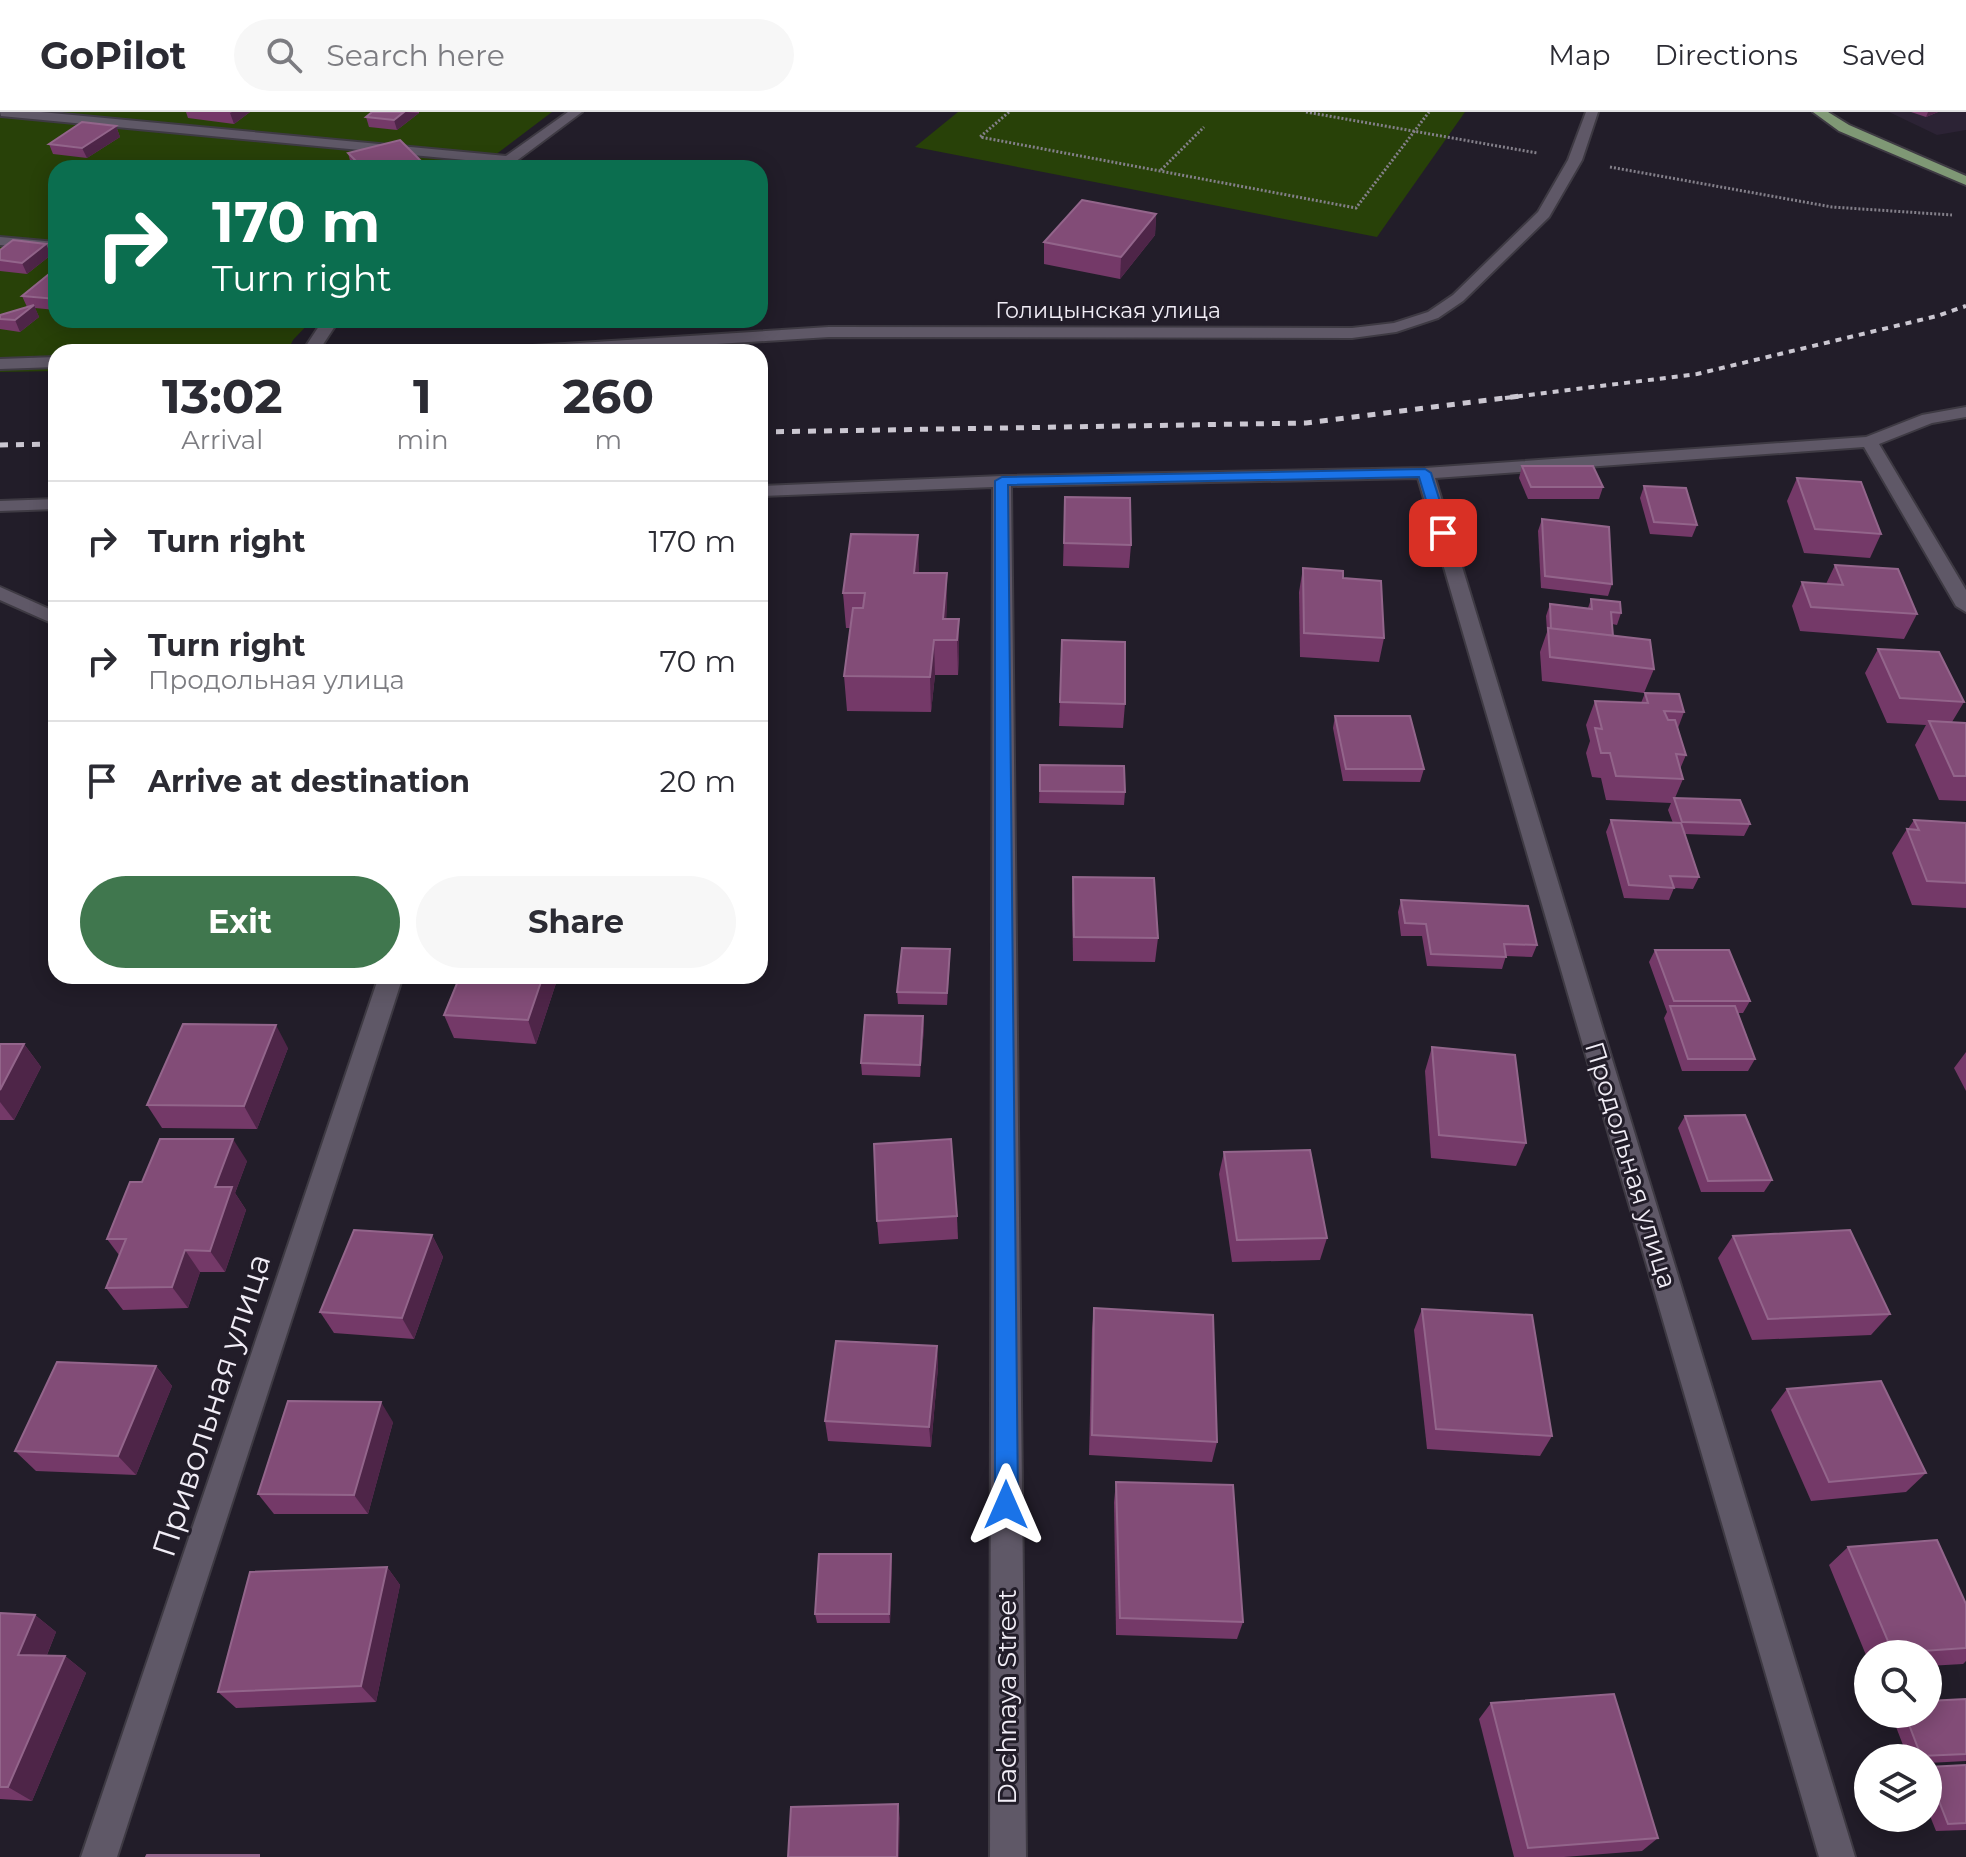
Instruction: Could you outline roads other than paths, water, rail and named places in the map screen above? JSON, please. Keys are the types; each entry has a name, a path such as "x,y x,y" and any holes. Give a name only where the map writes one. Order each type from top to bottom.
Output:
{"main road":[{"path":"1819,112 1844,128 1959,178"}],"street":[{"path":"1,112 465,160"},
{"path":"510,160 576,112"},
{"name":"Голицынская улица","path":"642,344 829,332 1352,333 1396,327 1433,315 1458,298 1544,214 1575,160 1592,112"},
{"path":"0,241 48,245"},
{"path":"0,364 48,362"},
{"path":"768,491 1002,481 1425,473 1869,442 1928,419 1966,412"},
{"path":"1869,442 1966,606"},
{"name":"Продольная улица","path":"1425,473 1837,1857"},
{"name":"Dachnaya Street","path":"1002,481 1008,1857"},
{"path":"0,506 48,504"},
{"path":"0,593 48,615"},
{"name":"Привольная улица","path":"99,1857 388,984"}],"railway":[{"path":"1521,396 1697,374 1937,316 1966,306"},
{"path":"768,432 1306,423 1521,396"},
{"path":"1505,398 1521,396"},
{"path":"0,445 48,444"}]}
